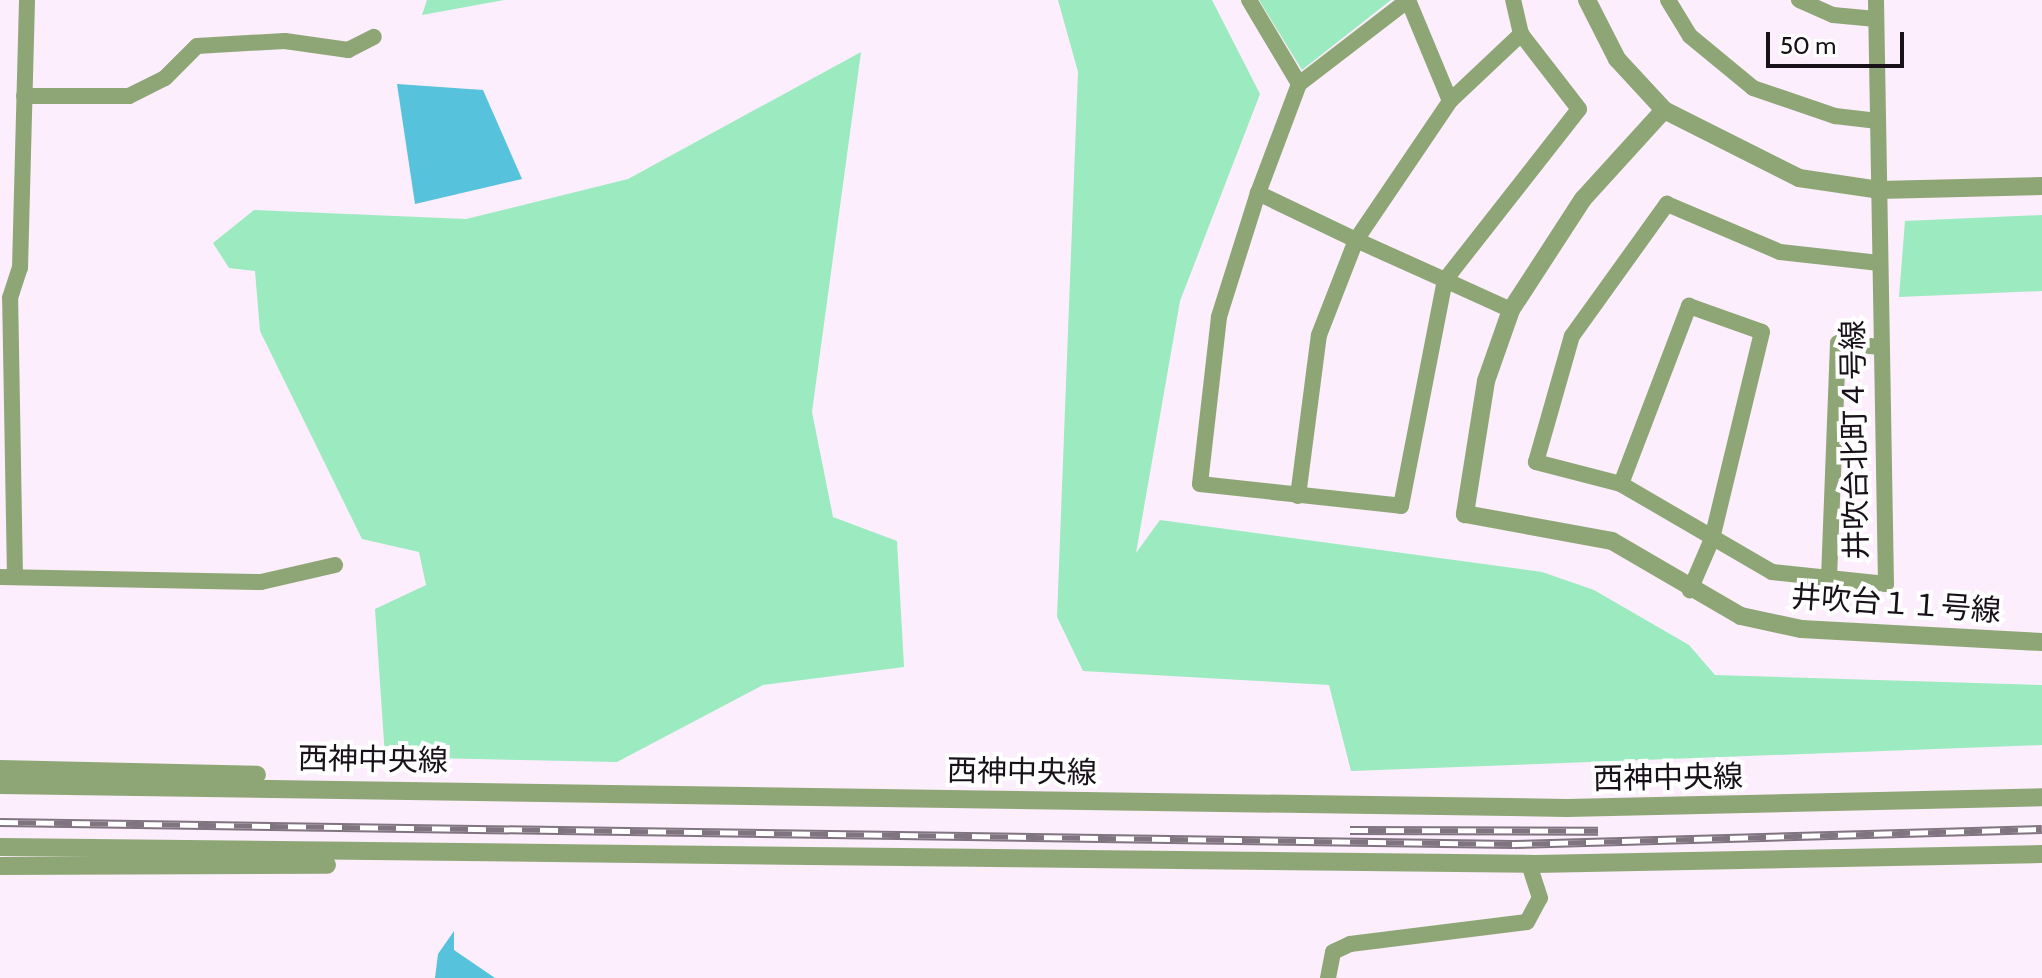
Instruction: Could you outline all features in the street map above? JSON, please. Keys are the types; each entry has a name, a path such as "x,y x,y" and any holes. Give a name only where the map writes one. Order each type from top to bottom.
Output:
{"street":[{"path":"27,0 20,268 5,298 8,577 261,582 335,565"},
{"path":"1249,0 1299,84"},
{"path":"1450,101 1408,0 1299,84 1258,193 1219,317 1200,484 1401,506 1445,280 1579,109 1521,34 1513,0"},
{"path":"1587,0 1617,59 1664,110 1799,178 1879,190 2042,186"},
{"path":"1668,0 1690,36 1753,88 1835,116 1878,121"},
{"path":"1799,0 1876,19"},
{"name":"井吹台北町４号線","path":"1876,0 1886,584 1772,572 1621,484 1536,462 1572,336 1667,204 1780,252 1879,263"},
{"path":"1298,496 1319,335 1356,240 1450,101 1521,34"},
{"path":"24,96 129,96 165,78 197,46 285,41 348,50 374,37"},
{"name":"井吹台１１号線","path":"1664,110 1583,199 1511,310 1486,381 1465,514 1612,541 1690,590 1741,616 1801,629 2042,642"},
{"path":"1258,193 1511,310"},
{"path":"1621,484 1689,306 1762,332 1712,539 1690,590"},
{"path":"1829,578 1838,343 1881,347"},
{"path":"0,769 629,792"},
{"name":"西神中央線","path":"0,785 428,788 1567,808 2042,797"},
{"path":"0,847 432,855 1529,864 2042,854"},
{"path":"0,866 630,857"},
{"path":"1328,978 1333,952 1350,944 1527,922 1540,898 1529,864"}],"green space":[{"path":"427,0 504,0 422,15"},
{"path":"1058,0 1212,0 1260,94 1180,301 1136,553 1160,520 1542,572 1594,590 1689,645 1715,675 2042,685 2042,745 1351,771 1329,685 1083,671 1057,617 1078,72"},
{"path":"1259,0 1391,0 1302,70"},
{"path":"861,52 812,412 833,517 897,541 904,667 763,685 617,762 385,757 375,609 426,585 419,552 362,539 260,331 255,271 229,268 213,243 254,210 466,219 628,179"},
{"path":"2042,215 2042,291 1899,297 1905,221"}],"water":[{"path":"397,84 483,90 522,179 415,204"},
{"path":"454,931 454,950 495,978 435,978 438,954"}],"railway":[{"path":"0,822 1514,844 2042,829"},
{"path":"1350,830 1598,831"}]}
